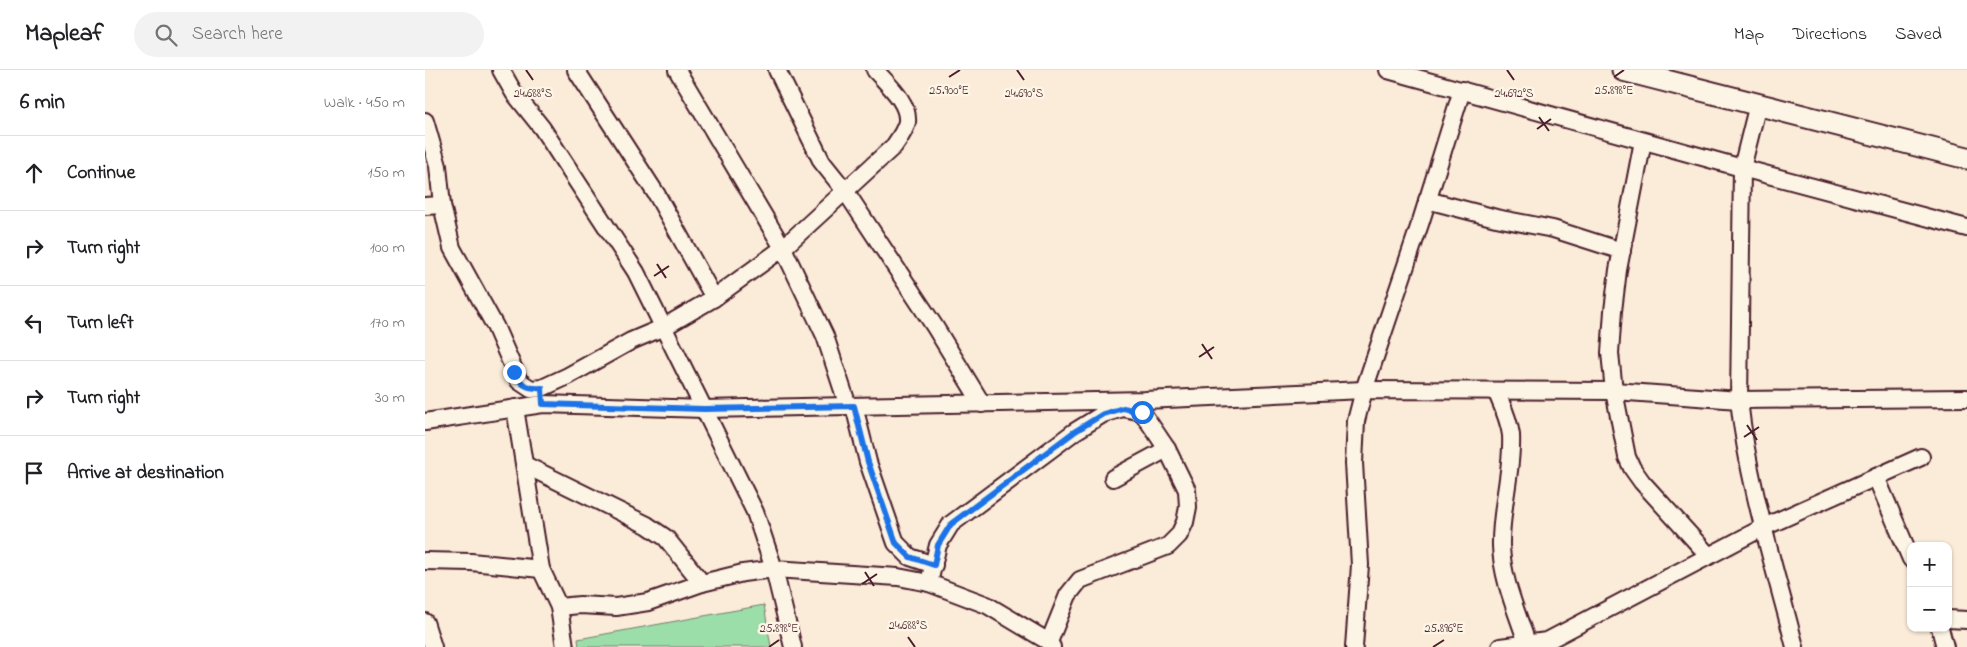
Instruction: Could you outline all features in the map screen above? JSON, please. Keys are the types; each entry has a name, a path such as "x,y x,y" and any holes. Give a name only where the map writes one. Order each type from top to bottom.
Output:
{"main road":[{"path":"1623,70 1967,158"}],"street":[{"path":"501,70 514,93 542,128 628,257 755,512 774,569 793,647"},
{"path":"576,70 657,194 714,298"},
{"path":"677,70 783,248 825,336 851,406 896,543 910,557 934,565"},
{"path":"777,70 817,155 846,192 935,327 982,404"},
{"path":"425,422 515,408 542,396 568,376 631,341 663,327 714,298 783,248 846,192 894,146 902,134 907,122 902,103 875,70"},
{"path":"1388,70 1967,228"},
{"path":"1354,647 1360,565 1354,462 1356,421 1364,390 1421,221 1462,90"},
{"path":"1758,104 1742,168 1739,400 1743,437 1754,490 1795,647"},
{"path":"425,121 438,166 442,206 452,248 495,326 519,381 542,396 704,409 1145,400 1364,390 1614,391 1739,400 1967,398"},
{"path":"1643,141 1622,251 1613,311 1610,353 1614,391 1627,457 1632,468 1642,482 1709,556"},
{"path":"1427,200 1496,218 1553,229 1622,251"},
{"path":"425,206 442,206"},
{"path":"1496,391 1505,412 1511,434 1503,508 1501,548 1507,580 1527,643"},
{"path":"515,408 541,569 559,607 565,647"},
{"path":"559,607 580,605 616,607 648,602 702,583 743,573 774,569 899,577 929,583 987,605 1051,644 1068,595 1080,580 1167,546 1179,535 1185,522 1188,506 1187,490 1167,449 1142,412 1123,408 1103,414 1074,432 951,524 938,545 929,583"},
{"path":"1113,478 1167,449"},
{"path":"1499,647 1527,643 1549,644 1763,527 1921,457"},
{"path":"525,465 647,525 666,538 702,583"},
{"path":"1876,477 1907,550"},
{"path":"425,561 471,562 541,569"},
{"path":"1952,619 1967,620"},
{"path":"425,622 433,647"},
{"path":"1941,632 1945,647"}],"green space":[{"path":"764,605 771,647 579,647 578,639"}],"route":[{"path":"514,372 524,386 531,389 542,388 543,404 704,409 854,406 860,436 896,543 910,557 934,565 938,545 951,524 1074,432 1114,409 1133,409 1142,412"}]}
